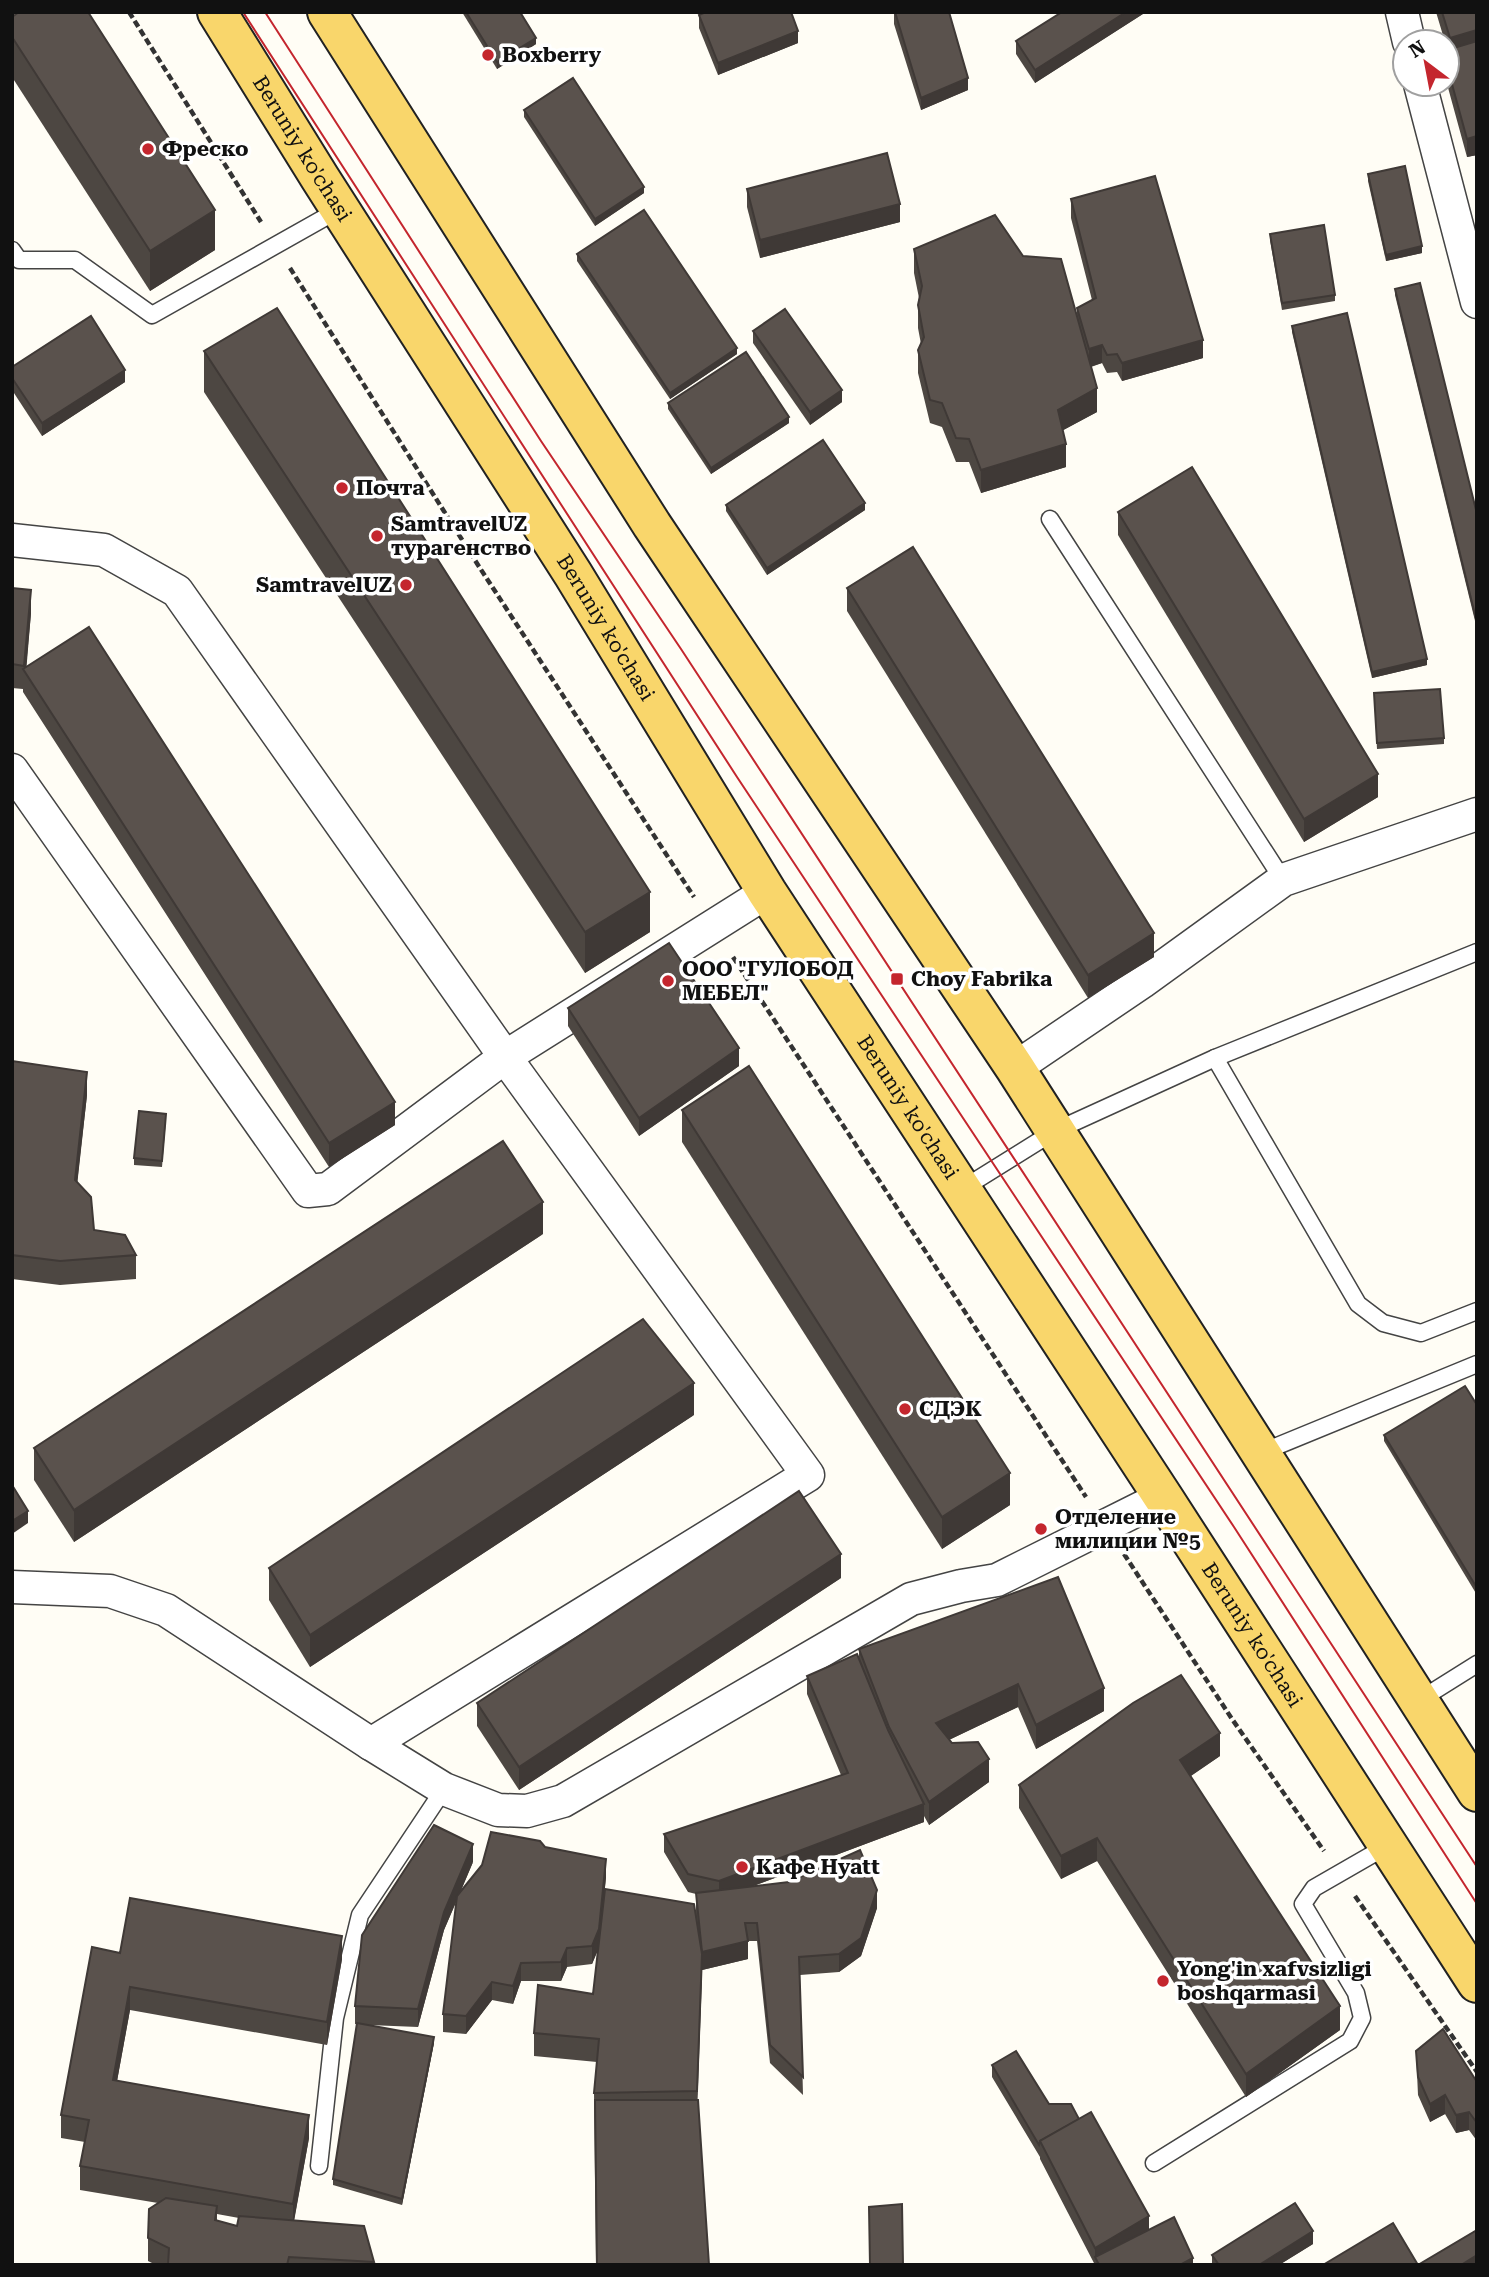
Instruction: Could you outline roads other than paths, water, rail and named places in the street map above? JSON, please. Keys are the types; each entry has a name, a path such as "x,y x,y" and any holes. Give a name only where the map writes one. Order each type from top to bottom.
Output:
{"main road":[{"name":"Beruniy ko'chasi","path":"217,12 573,574 766,892 1163,1497 1477,1983"},
{"path":"327,12 652,524 1015,1068 1477,1792"}],"street":[{"path":"1424,98 1477,302"},
{"path":"12,540 104,550 177,591 505,1057 808,1475 371,1744"},
{"path":"12,770 309,1191 328,1189 505,1057 766,892"},
{"path":"1015,1068 1142,982 1283,880 1477,814"},
{"path":"12,1587 110,1591 166,1610 444,1789 498,1810 527,1811 563,1801 911,1599 997,1580 1163,1497"}],"lane":[{"path":"12,250 19,260 75,260 152,315 340,209"},
{"path":"1050,519 1283,880"},
{"path":"961,1189 1055,1131 1215,1058 1477,952"},
{"path":"1215,1058 1358,1304 1383,1323 1421,1333 1477,1311"},
{"path":"1260,1453 1477,1364"},
{"path":"1418,1701 1477,1664"},
{"path":"319,2166 335,2018 360,1915 444,1789"},
{"path":"1154,2163 1350,2041 1363,2018 1356,1993 1303,1904 1314,1888 1387,1846"}],"tram line":[{"path":"243,12 737,777 1234,1527 1477,1904"},
{"path":"265,12 541,441 681,649 1477,1867"}],"place":[{"name":"Boxberry","path":"488,55"},
{"name":"Фреско","path":"148,149"},
{"name":"Почта","path":"342,488"},
{"name":"SamtravelUZ турагенство","path":"377,536"},
{"name":"SamtravelUZ","path":"406,585"},
{"name":"Choy Fabrika","path":"897,979"},
{"name":"ООО \"ГУЛОБОД МЕБЕЛ\"","path":"668,981"},
{"name":"СДЭК","path":"905,1409"},
{"name":"Отделение милиции №5","path":"1041,1529"},
{"name":"Кафе Hyatt","path":"742,1867"},
{"name":"Yong'in xafvsizligi boshqarmasi","path":"1163,1981"}]}
